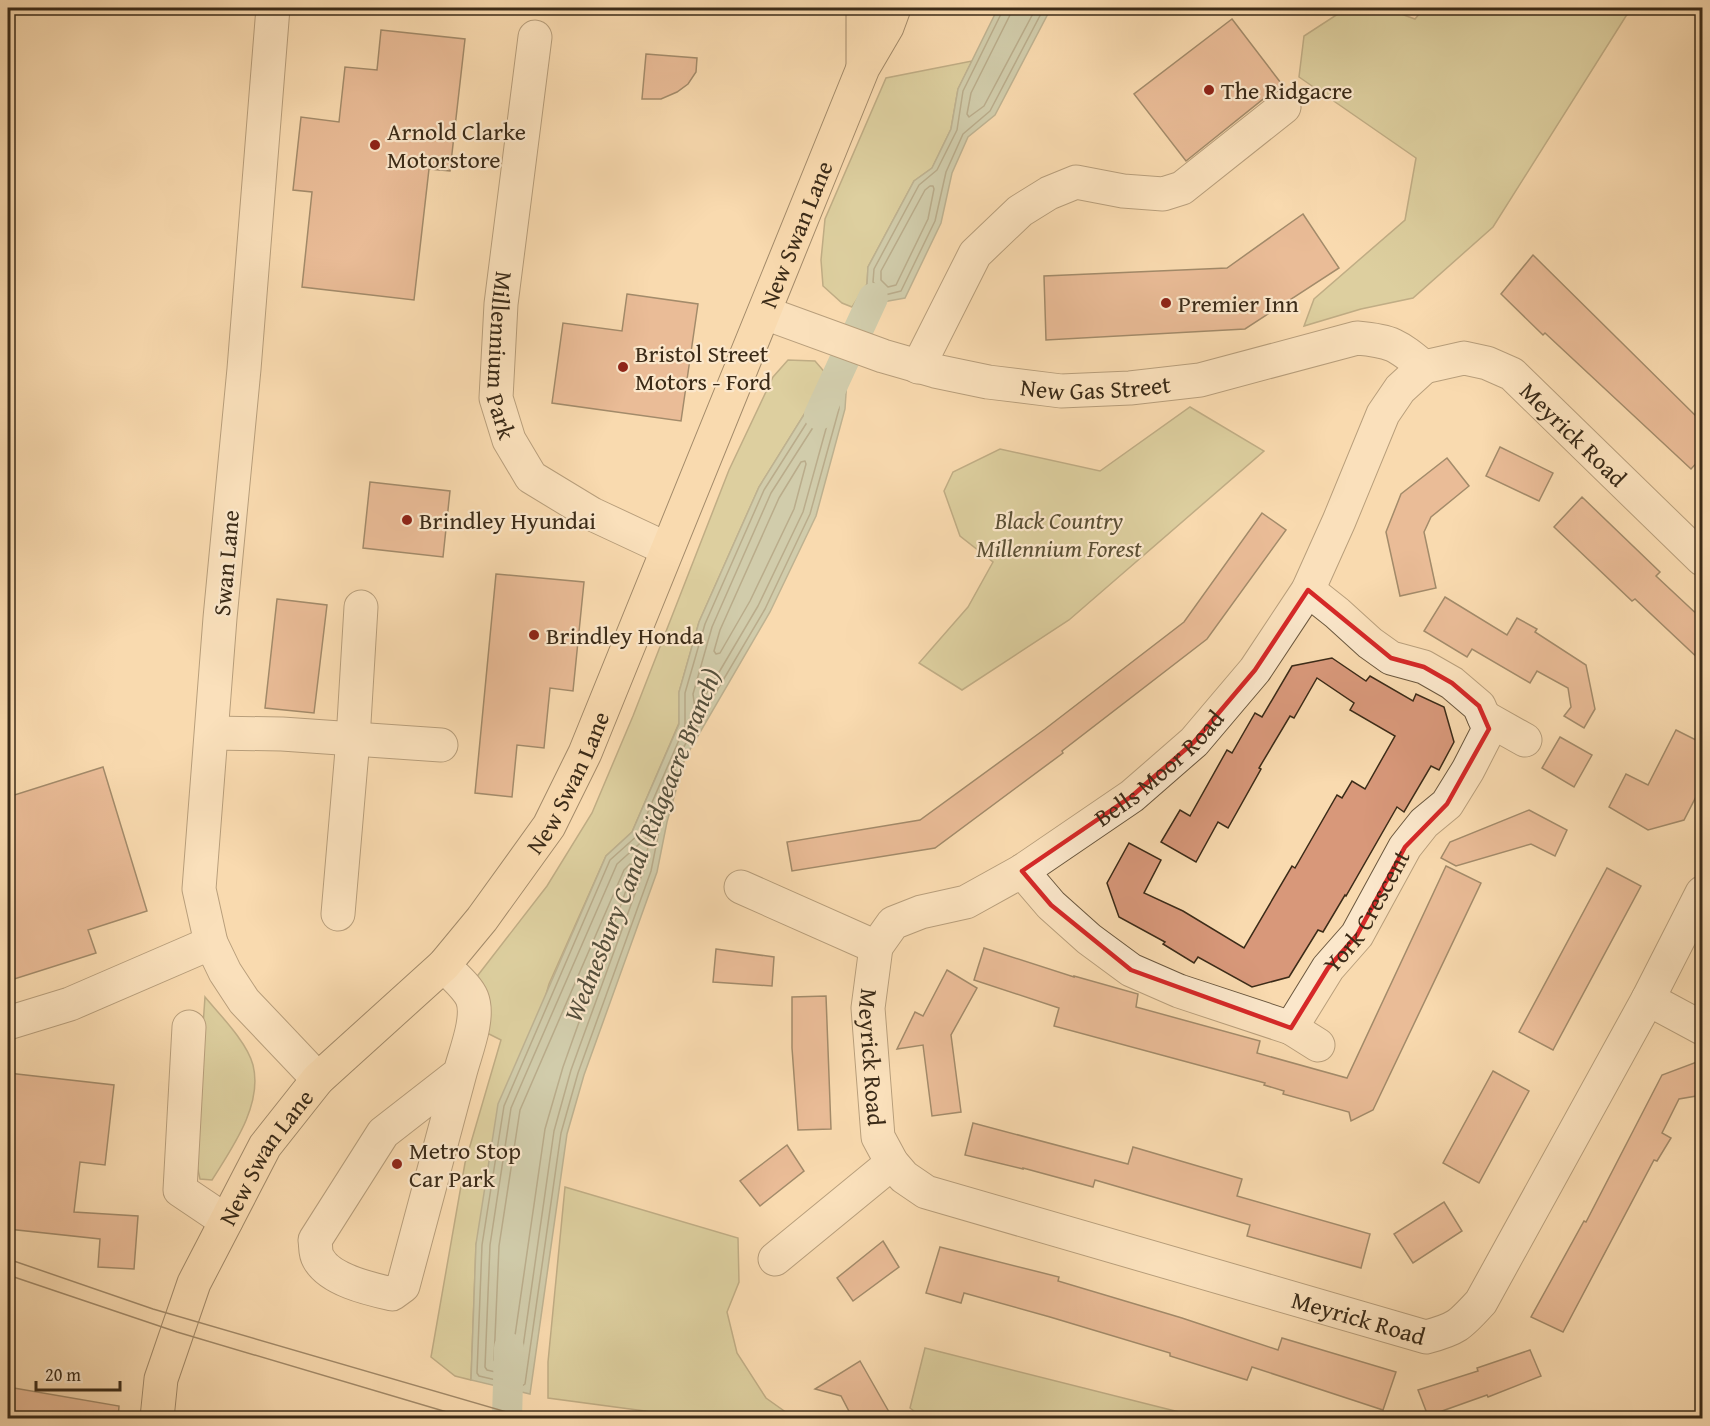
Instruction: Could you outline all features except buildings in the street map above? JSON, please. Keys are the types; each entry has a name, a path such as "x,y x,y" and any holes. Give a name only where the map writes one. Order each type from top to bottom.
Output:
{"main road":[{"name":"New Swan Lane","path":"863,8 863,68"},
{"name":"New Swan Lane","path":"157,1419 161,1379 194,1283 265,1146 318,1079 444,965 482,919 549,826 585,753 863,68 887,27 894,8"}],"street":[{"name":"Swan Lane","path":"273,8 199,889 211,943 225,972 244,1001 318,1079"},
{"name":"Millennium Park","path":"535,37 501,303 496,398 509,440 531,477 592,514 667,549"},
{"path":"918,367 975,254 1020,211 1049,193 1076,182 1123,191 1163,194 1182,188 1284,107"},
{"name":"New Gas Street","path":"765,313 918,367 988,382 1061,391 1130,388 1200,380 1357,338 1380,340 1400,347 1424,367"},
{"name":"Meyrick Road","path":"1424,367 1464,358 1487,363 1512,374 1702,559"},
{"name":"Bells Moor Road","path":"876,947 893,923 921,912 966,902 1022,871 1132,796 1194,742 1255,670 1308,590 1383,414 1400,389 1424,367"},
{"path":"1308,590 1370,643 1392,658 1424,667 1452,683 1479,706 1484,717 1525,740"},
{"path":"338,914 353,739 361,607"},
{"name":"York Crescent","path":"1022,871 1051,905 1089,939 1131,970 1179,991 1305,1036 1328,968 1357,935 1405,847 1424,823 1447,804 1490,729 1484,717"},
{"path":"212,733 282,734 441,745"},
{"path":"741,886 876,947"},
{"name":"Meyrick Road","path":"876,947 868,1008 878,1137 892,1163 903,1177 926,1192 1426,1337 1461,1324 1481,1302 1648,999 1702,893"},
{"path":"8,1023 70,1004 211,943"},
{"path":"444,965 471,997 475,1015 460,1074 403,1286 392,1294 372,1290 329,1273 317,1257 315,1240 383,1133 460,1074"},
{"path":"1648,999 1702,1028"},
{"path":"189,1027 180,1190 226,1221"},
{"path":"775,1259 892,1163"}],"highlighted area":[{"path":"1308,590 1391,658 1424,667 1452,683 1479,706 1489,729 1447,804 1405,847 1357,935 1328,968 1291,1028 1131,970 1051,905 1022,871 1132,796 1194,742 1255,670"}],"green space":[{"path":"1347,8 1385,8 1415,19 1424,8 1634,8 1626,16 1493,227 1413,298 1361,309 1304,326 1314,299 1405,220 1416,158 1299,77 1304,36"},
{"path":"972,61 958,89 951,129 932,168 914,181 868,267 867,284 852,307 842,303 823,286 821,260 825,219 886,78"},
{"path":"788,360 815,361 828,376 759,487 699,622 679,692 679,723 632,832 606,856 549,984 476,1244 471,1380 455,1376 431,1357 465,1163 501,1040 481,1030 475,979 547,886 592,813 633,716 729,470 773,377"},
{"name":"Black Country Millennium Forest","path":"1190,407 1264,451 1069,620 962,690 919,663 968,607 993,562 960,536 944,491 953,472 1000,449 1100,471"},
{"path":"205,997 245,1047 253,1065 255,1080 254,1095 244,1126 212,1180 200,1179 194,1153"},
{"path":"565,1187 738,1238 739,1282 727,1312 737,1353 766,1398 794,1418 678,1418 645,1411 548,1398 548,1362"},
{"path":"925,1348 1203,1418 923,1418 910,1408"}],"water":[{"path":"998,8 1051,8 995,115 968,137 952,173 941,223 905,298 883,302 867,284 868,267 914,181 932,168 951,129 958,89"},
{"path":"828,376 847,379 845,409 816,516 770,612 685,758 667,822 657,872 584,1075 567,1134 530,1394 471,1380 476,1244 498,1104 606,856 632,832 679,724 679,692 699,622 759,487"}],"waterway":[{"name":"Wednesbury Canal (Ridgeacre Branch)","path":"819,415 873,298"},
{"name":"Wednesbury Canal (Ridgeacre Branch)","path":"507,1418 509,1348"}],"tram line":[{"path":"8,1259 153,1309 527,1418"},
{"path":"8,1275 177,1332 467,1418"}],"place":[{"name":"The Ridgacre","path":"1209,90"},
{"name":"Arnold Clarke Motorstore","path":"375,145"},
{"name":"Premier Inn","path":"1166,303"},
{"name":"Bristol Street Motors - Ford","path":"623,367"},
{"name":"Brindley Hyundai","path":"407,520"},
{"name":"Brindley Honda","path":"534,635"},
{"name":"Metro Stop Car Park","path":"397,1164"}]}
